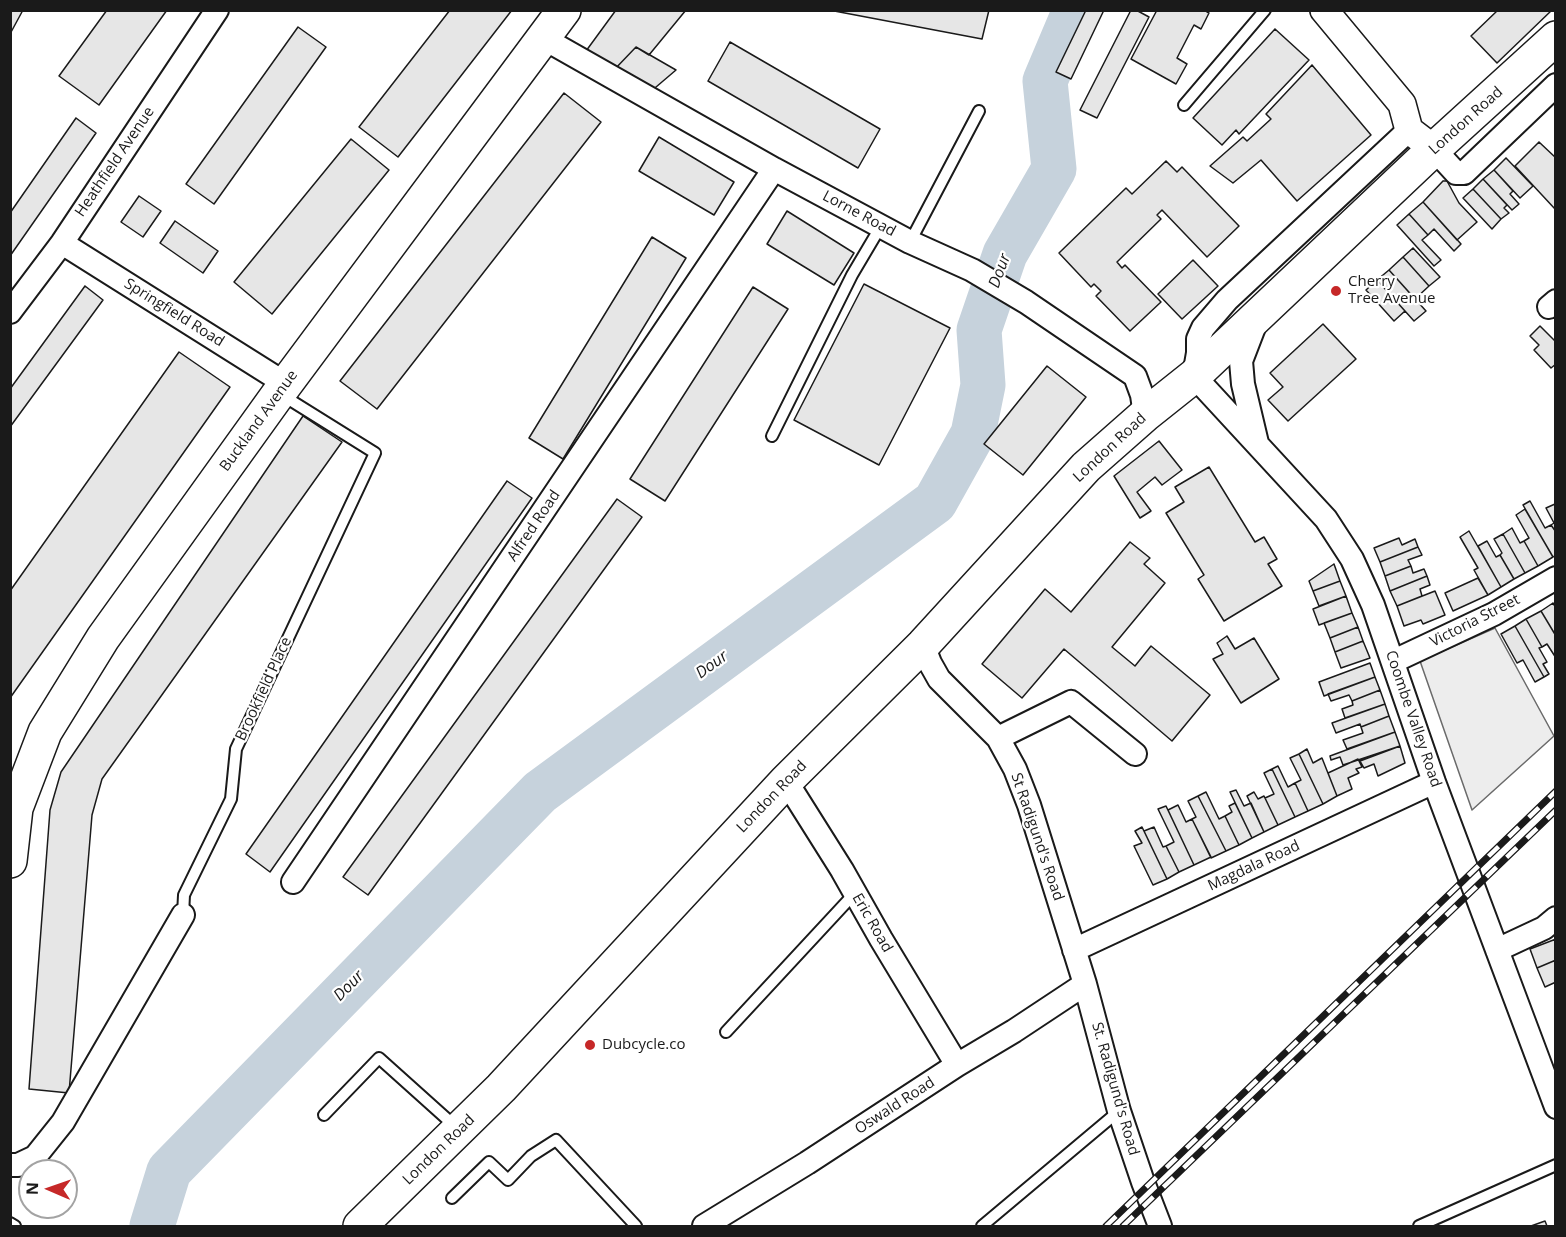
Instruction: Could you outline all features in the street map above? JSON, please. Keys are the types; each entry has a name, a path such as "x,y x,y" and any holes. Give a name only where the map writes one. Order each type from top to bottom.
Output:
{"main road":[{"name":"Buckland Avenue","path":"10,861 13,808 45,732 103,638 282,388 564,10"},
{"name":"London Road","path":"360,1227 460,1130 786,781 923,645 1086,467 1194,376 1259,315 1422,139 1556,38"}],"street":[{"name":"Heathfield Avenue","path":"10,312 62,243 217,10"},
{"path":"1324,10 1402,104 1422,139 1456,173 1464,172 1552,97"},
{"name":"Lorne Road","path":"543,38 774,169 910,242 972,270 1026,302 1135,375 1142,395 1145,415"},
{"name":"London Road","path":"1194,376 1198,339 1203,328 1227,300 1422,139"},
{"name":"Alfred Road","path":"293,882 774,169"},
{"name":"Springfield Road","path":"62,243 282,388"},
{"path":"1257,445 1243,384 1241,361 1259,315"},
{"name":"Coombe Valley Road","path":"1194,376 1216,403 1326,519 1352,559 1373,605 1394,661 1434,782 1556,1107"},
{"name":"Victoria Street","path":"1394,661 1494,614 1556,578"},
{"name":"St Radigund's Road","path":"923,645 939,679 998,738 1015,770 1029,805 1074,950"},
{"path":"998,738 1071,702 1135,754"},
{"name":"Eric Road","path":"786,781 842,870 854,894 957,1065"},
{"name":"Magdala Road","path":"1074,950 1434,782"},
{"name":"Brookfield Place","path":"10,1164 18,1165 35,1157 63,1122 183,915"},
{"path":"1497,950 1544,928 1556,918"},
{"name":"St. Radigund's Road","path":"1074,950 1119,1111 1160,1227"},
{"name":"Oswald Road","path":"704,1227 1085,984"}],"lane":[{"path":"1184,105 1265,10"},
{"path":"910,242 979,111"},
{"path":"772,436 852,275 881,226"},
{"name":"Brookfield Place","path":"183,915 184,895 231,799 236,749 375,453 282,388"},
{"path":"726,1032 854,894"},
{"path":"324,1115 379,1058 460,1130"},
{"path":"982,1227 1119,1111"},
{"path":"452,1198 489,1162 508,1180 531,1156 556,1140 636,1227"},
{"path":"1419,1227 1556,1165"},
{"path":"10,1223 15,1227"}],"shaded area":[{"path":"1495,628 1554,736 1472,810 1420,661"}],"building":[{"path":"10,10 23,10 10,34"},
{"path":"107,10 167,10 99,105 59,76"},
{"path":"450,10 512,10 398,157 359,127"},
{"path":"616,10 686,10 649,55 636,47 613,71 586,51"},
{"path":"829,10 989,10 982,39"},
{"path":"1086,10 1104,10 1071,79 1056,72"},
{"path":"1131,10 1136,10 1149,17 1097,118 1080,110"},
{"path":"1157,10 1204,10 1209,13 1201,29 1194,25 1177,58 1187,64 1176,84 1131,59"},
{"path":"1498,10 1552,10 1497,63 1471,36"},
{"path":"298,27 326,47 214,204 186,184"},
{"path":"1275,29 1309,60 1239,134 1236,130 1222,145 1193,118"},
{"path":"730,42 880,129 858,168 708,81"},
{"path":"636,47 676,70 649,93 613,71"},
{"path":"1312,65 1371,135 1297,201 1261,160 1233,183 1210,166 1243,137 1247,141 1271,119 1266,114"},
{"path":"564,93 601,122 377,409 340,381"},
{"path":"76,118 96,133 10,256 10,213"},
{"path":"659,137 734,182 714,215 639,171"},
{"path":"351,139 389,170 272,314 234,282"},
{"path":"1539,142 1556,158 1555,209 1515,166"},
{"path":"1506,158 1533,186 1520,198 1494,170"},
{"path":"1166,161 1177,172 1182,167 1239,226 1207,257 1162,210 1157,215 1161,219 1117,262 1122,268 1125,265 1161,302 1130,331 1096,296 1101,291 1094,284 1091,287 1059,253 1126,188 1132,194"},
{"path":"1494,170 1513,191 1510,194 1519,204 1512,210 1483,179"},
{"path":"1483,179 1507,205 1504,208 1509,213 1501,219 1473,189"},
{"path":"1443,181 1447,181 1459,203 1477,222 1457,240 1423,202"},
{"path":"1473,189 1501,219 1492,229 1463,198"},
{"path":"139,196 161,211 143,237 121,222"},
{"path":"1423,202 1461,244 1454,251 1434,229 1428,235 1409,214"},
{"path":"787,211 854,253 834,285 767,244"},
{"path":"1409,214 1428,235 1422,240 1441,260 1434,266 1397,225"},
{"path":"175,221 218,251 203,273 160,243"},
{"path":"652,237 686,258 563,459 529,438"},
{"path":"1413,248 1440,277 1429,286 1403,257"},
{"path":"1403,257 1429,286 1415,299 1389,270"},
{"path":"1193,260 1218,286 1182,319 1158,294"},
{"path":"1389,270 1426,311 1414,321 1377,280"},
{"path":"1377,280 1405,311 1394,321 1366,290"},
{"path":"864,284 950,328 879,465 794,420"},
{"path":"85,286 103,300 10,427 10,389"},
{"path":"753,287 788,309 665,501 630,479"},
{"path":"1323,324 1356,359 1288,421 1268,400 1283,387 1270,373"},
{"path":"1540,326 1556,342 1556,364 1551,368 1534,350 1539,345 1530,336"},
{"path":"179,352 230,387 10,698 10,591"},
{"path":"1047,366 1086,397 1023,475 984,444"},
{"path":"303,416 342,442 102,779 92,815 69,1093 29,1089 50,810 61,772"},
{"path":"1159,441 1182,470 1162,485 1155,477 1137,492 1151,511 1140,518 1114,476"},
{"path":"1209,467 1255,542 1264,537 1277,559 1268,564 1282,586 1224,621 1198,579 1204,575 1166,513 1184,502 1175,487"},
{"path":"507,481 532,498 270,872 246,854"},
{"path":"617,499 642,517 368,895 343,877"},
{"path":"1530,501 1545,528 1551,525 1556,532 1556,555 1553,557 1523,505"},
{"path":"1555,504 1556,532 1551,525 1554,523 1546,508"},
{"path":"1525,509 1553,557 1538,566 1524,541 1529,538 1516,515"},
{"path":"1512,528 1520,543 1524,541 1538,566 1525,573 1503,534"},
{"path":"1469,531 1501,587 1488,595 1474,570 1478,568 1460,537"},
{"path":"1503,534 1525,573 1514,579 1494,539"},
{"path":"1399,538 1402,545 1415,539 1418,547 1380,562 1374,548"},
{"path":"1487,541 1496,557 1500,555 1514,579 1501,587 1478,546"},
{"path":"1130,542 1150,558 1144,564 1165,583 1112,647 1135,666 1151,646 1210,695 1172,741 1064,649 1022,698 982,664 1045,589 1071,612"},
{"path":"1418,547 1422,555 1408,560 1411,566 1385,576 1380,562"},
{"path":"1334,564 1340,581 1313,591 1309,581"},
{"path":"1411,566 1413,573 1424,569 1427,576 1390,591 1385,576"},
{"path":"1427,576 1430,585 1420,589 1422,596 1397,606 1390,591"},
{"path":"1478,578 1488,595 1453,611 1445,593"},
{"path":"1340,581 1346,596 1319,606 1313,591"},
{"path":"1435,591 1445,615 1423,624 1421,620 1404,626 1397,606"},
{"path":"1346,596 1352,613 1319,625 1313,609"},
{"path":"1553,603 1556,608 1556,636 1541,611"},
{"path":"1541,611 1556,636 1556,658 1547,644 1542,647 1526,619"},
{"path":"1352,613 1358,627 1330,638 1324,623"},
{"path":"1526,619 1542,647 1539,648 1547,662 1543,664 1549,674 1544,677 1515,626"},
{"path":"1515,626 1544,677 1535,682 1523,660 1517,663 1501,634"},
{"path":"1358,627 1363,641 1335,652 1330,638"},
{"path":"1227,636 1235,649 1254,638 1279,679 1241,703 1213,659 1223,654 1217,643"},
{"path":"1363,641 1370,658 1341,668 1335,652"},
{"path":"1370,663 1375,677 1324,696 1319,682"},
{"path":"1375,677 1380,690 1352,701 1349,695 1331,701 1328,694"},
{"path":"1380,690 1385,704 1345,718 1342,709 1353,705 1352,701"},
{"path":"1385,704 1389,716 1361,727 1360,724 1336,733 1332,723"},
{"path":"1389,716 1395,732 1347,749 1343,740 1363,733 1361,727"},
{"path":"1395,732 1400,746 1343,765 1340,757 1331,760 1330,756"},
{"path":"1400,746 1405,763 1378,776 1374,764 1364,768 1360,761"},
{"path":"1307,749 1313,763 1322,758 1337,796 1323,804 1299,754"},
{"path":"1299,754 1323,804 1308,811 1295,783 1301,780 1290,758"},
{"path":"1358,759 1362,767 1356,769 1359,773 1348,778 1352,789 1337,796 1328,773"},
{"path":"1278,766 1288,787 1295,783 1308,811 1295,817 1272,769"},
{"path":"1272,769 1295,817 1278,825 1265,798 1274,794 1264,773"},
{"path":"1236,790 1244,806 1251,803 1264,832 1252,838 1230,792"},
{"path":"1206,792 1219,819 1225,816 1239,845 1226,851 1198,796"},
{"path":"1254,792 1258,799 1264,796 1278,825 1264,832 1247,796"},
{"path":"1198,796 1226,851 1211,858 1192,819 1196,817 1188,801"},
{"path":"1235,803 1252,838 1239,845 1225,816 1232,812 1229,806"},
{"path":"1178,805 1186,822 1192,819 1211,857 1194,865 1168,810"},
{"path":"1166,806 1194,865 1179,872 1166,846 1174,842 1158,809"},
{"path":"1142,827 1167,879 1153,885 1134,846 1142,843 1135,831"},
{"path":"1154,827 1163,847 1166,846 1179,872 1167,879 1144,831"},
{"path":"1556,939 1556,960 1537,968 1530,949"},
{"path":"1556,960 1556,982 1545,987 1537,968"},
{"path":"1545,1221 1547,1226 1531,1226"}],"waterway":[{"name":"Dour","path":"152,1226 169,1171 540,792 935,502 973,434 983,385 979,330 1005,254 1054,169 1045,81 1075,10"}],"railway":[{"path":"1106,1226 1556,791"},
{"path":"1123,1226 1556,810"}],"place":[{"name":"Cherry Tree Avenue","path":"1336,291"},
{"name":"Dubcycle.co","path":"590,1045"}]}
